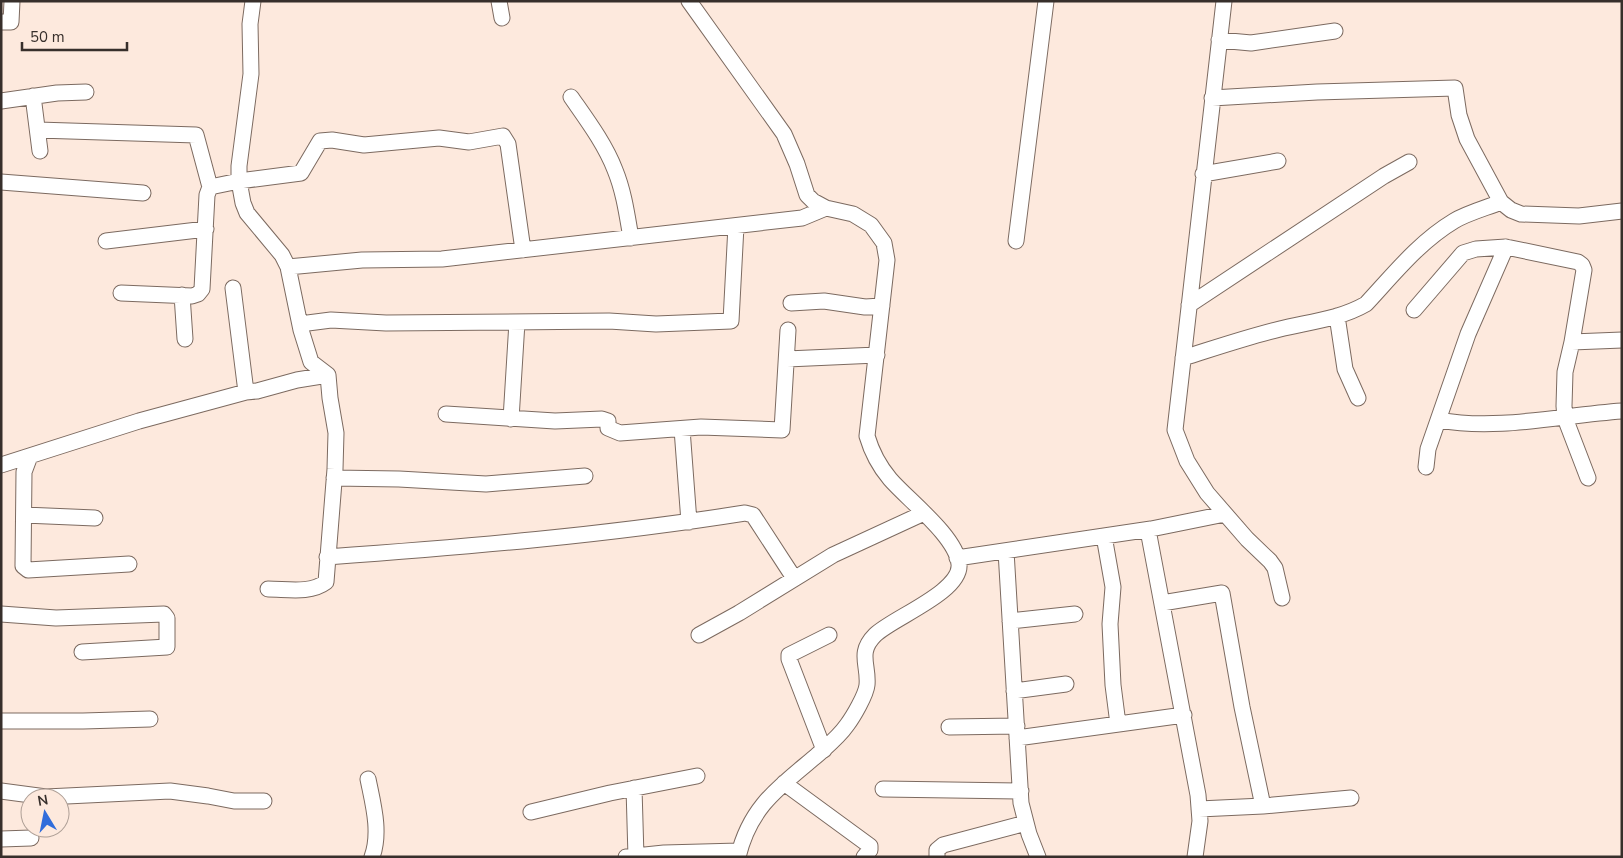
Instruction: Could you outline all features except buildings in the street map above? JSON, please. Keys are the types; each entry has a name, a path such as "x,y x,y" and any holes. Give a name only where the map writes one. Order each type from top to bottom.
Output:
{"street":[{"path":"1,22 11,22 12,1"},
{"path":"253,1 250,24 251,74 239,166 239,180 243,203 247,212 282,255 288,267 300,324 311,362 328,375 336,433 326,582 319,587 308,589 268,589"},
{"path":"499,1 502,18"},
{"path":"634,788 633,856 664,852 739,854 748,826 759,808 773,792 824,750 847,726 867,687 864,653 875,636 932,599 958,574 959,564 948,540 892,480 871,450 867,436 887,260 884,243 871,225 853,214 826,208 813,201 807,195 797,164 784,134 689,1"},
{"path":"1016,241 1046,1"},
{"path":"1224,1 1175,430 1187,461 1207,493 1275,568 1282,598"},
{"path":"1219,40 1251,43 1335,31"},
{"path":"1212,98 1317,92 1455,88 1459,115 1467,139 1501,202 1511,210 1521,214 1579,216 1622,211"},
{"path":"1,101 57,93 86,92"},
{"path":"33,96 40,151"},
{"path":"571,97 596,134 615,170 625,202 632,238"},
{"path":"38,130 196,135 210,187 207,195 202,289 198,294 182,295 121,293"},
{"path":"210,187 239,180 301,173 320,141 332,140 364,145 439,138 469,142 503,136 508,144 523,250"},
{"path":"1203,174 1278,160"},
{"path":"1189,305 1384,176 1409,162"},
{"path":"1,182 143,193"},
{"path":"1183,358 1278,329 1356,310 1366,304 1412,254 1432,236 1455,220 1501,202"},
{"path":"288,267 362,260 442,259 802,218 826,208"},
{"path":"300,324 331,320 386,323 609,322 656,324 731,321 736,226"},
{"path":"106,241 206,229"},
{"path":"1426,468 1428,449 1468,334 1506,247"},
{"path":"1414,310 1463,253 1476,249 1506,247 1578,262 1582,265 1584,270 1565,372 1565,418 1588,478"},
{"path":"233,288 246,392"},
{"path":"182,295 185,339"},
{"path":"791,303 824,300 865,307 882,306"},
{"path":"1337,316 1345,369 1358,398"},
{"path":"511,419 517,322"},
{"path":"446,414 555,421 602,419 608,421 608,428 620,433 701,427 782,430 788,330"},
{"path":"1572,342 1622,340"},
{"path":"787,359 877,355"},
{"path":"1,465 139,421 246,392 328,375"},
{"path":"1439,420 1480,423 1565,418 1622,411"},
{"path":"682,429 689,522"},
{"path":"30,456 24,472 23,566 28,570 129,564"},
{"path":"334,478 399,479 486,484 585,476"},
{"path":"327,557 551,539 745,513 753,516 794,578"},
{"path":"699,635 739,614 833,555 924,513"},
{"path":"957,558 1148,530 1225,514"},
{"path":"24,515 95,518"},
{"path":"1148,530 1198,794 1200,820 1195,857"},
{"path":"1104,536 1113,587 1110,624 1113,684 1118,724"},
{"path":"1006,551 1022,803 1026,823 1038,857"},
{"path":"1162,603 1222,593 1242,707 1263,806"},
{"path":"1,614 56,618 164,614 167,618 167,647 82,652"},
{"path":"1010,621 1075,614"},
{"path":"824,750 789,655 829,635"},
{"path":"1014,691 1066,684"},
{"path":"949,727 1017,732 1118,724 1184,715"},
{"path":"1,721 150,719"},
{"path":"531,812 634,788 697,776"},
{"path":"368,779 376,822 376,843 372,857"},
{"path":"784,784 870,846 870,850 864,857"},
{"path":"883,789 1021,792"},
{"path":"1,790 46,797 170,791 234,801 264,801"},
{"path":"1199,809 1263,806 1352,798"},
{"path":"937,857 937,850 943,845 1026,823"},
{"path":"1,839 31,838"}]}
